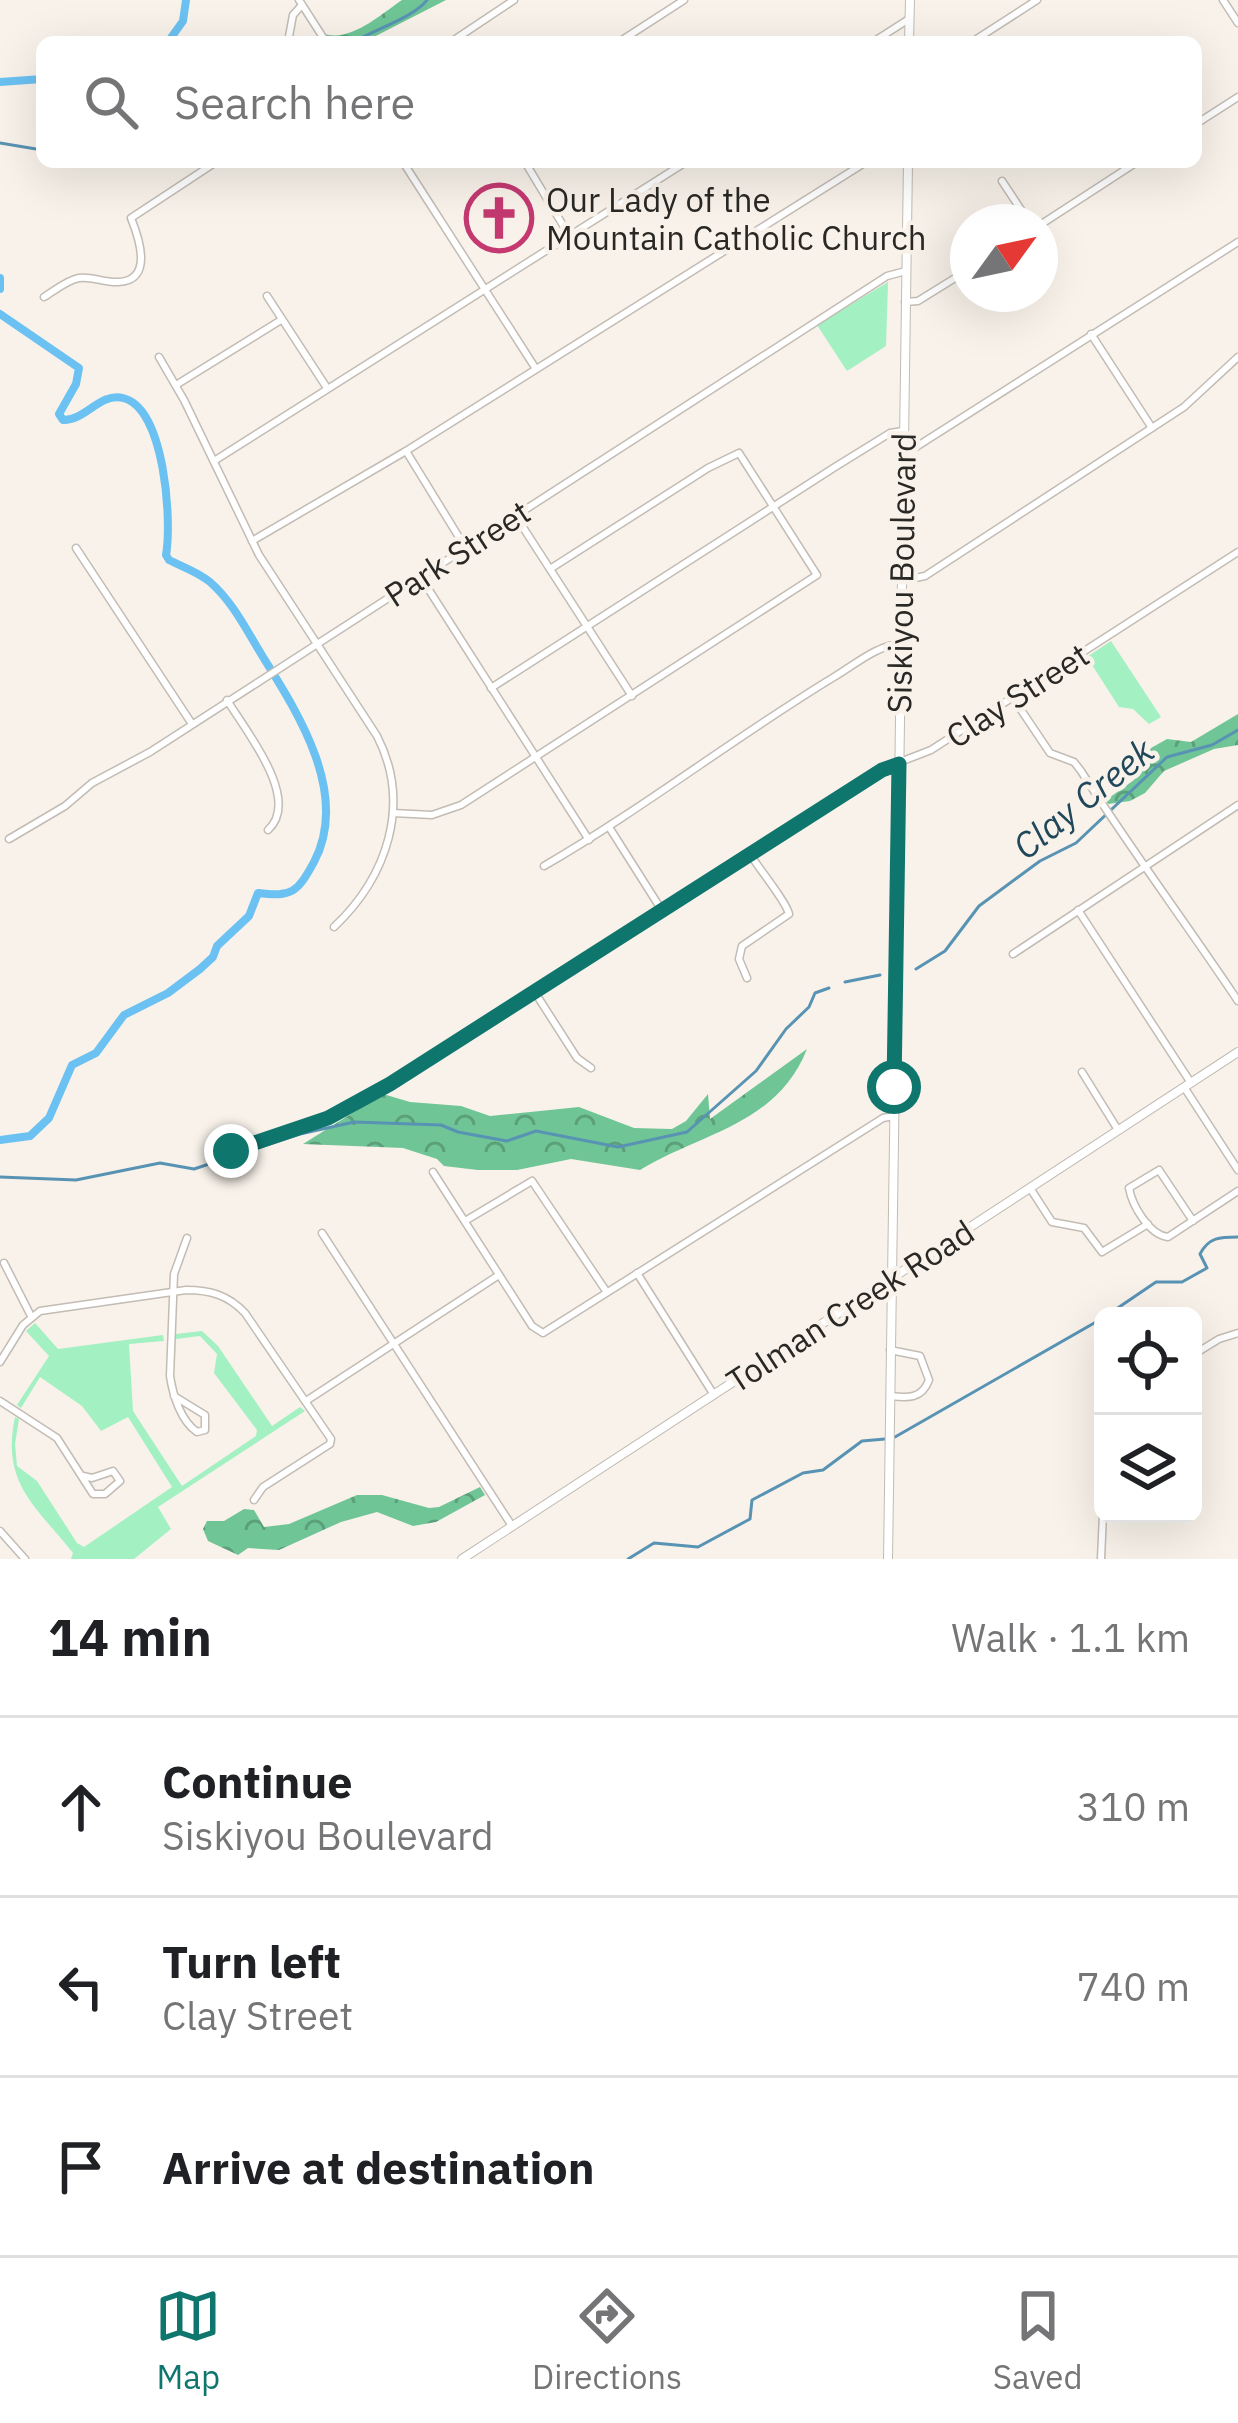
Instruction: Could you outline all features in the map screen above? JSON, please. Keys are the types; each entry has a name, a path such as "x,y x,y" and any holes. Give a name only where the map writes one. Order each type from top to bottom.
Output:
{"main road":[{"path":"909,36 910,0"},
{"name":"Siskiyou Boulevard","path":"887,1559 908,168"},
{"name":"Tolman Creek Road","path":"462,1559 1238,1052"},
{"path":"892,1249 898,1261 908,1262 958,1237"}],"street":[{"path":"460,36 514,0"},
{"path":"981,36 1037,0"},
{"path":"1223,0 1238,23"},
{"path":"628,36 681,1"},
{"path":"289,36 300,3 322,36"},
{"path":"882,36 909,19"},
{"path":"1202,120 1238,97"},
{"path":"44,297 75,278 131,280 140,271 142,254 131,218 207,168"},
{"path":"407,168 536,369"},
{"path":"529,168 570,236"},
{"path":"214,461 677,168"},
{"path":"252,542 406,451 856,168"},
{"path":"1058,212 1128,168"},
{"path":"1002,181 1017,204"},
{"path":"903,449 916,447 1238,242"},
{"name":"Park Street","path":"10,838 887,276 906,271"},
{"path":"905,302 918,301 950,281"},
{"path":"267,296 327,389"},
{"path":"176,385 281,320"},
{"path":"1090,334 1152,428"},
{"path":"159,357 252,542 382,746 392,777 389,843 360,901 334,927"},
{"path":"901,581 926,576 1152,428 1207,389 1238,357"},
{"path":"491,688 890,433 903,431"},
{"path":"406,451 465,547"},
{"path":"393,813 451,811 817,572 743,456 734,453 550,569"},
{"path":"515,515 632,696"},
{"path":"76,548 192,724"},
{"name":"Clay Street","path":"231,1151 328,1118 390,1084 882,770 931,750 1238,552"},
{"path":"420,577 589,840"},
{"path":"544,866 811,691 881,649 900,644"},
{"path":"1013,698 1050,753 1074,762 1082,771 1238,1001"},
{"path":"227,700 276,781 278,814 268,830"},
{"path":"1013,954 1238,805"},
{"path":"609,826 662,909"},
{"path":"747,978 740,965 742,946 789,914 787,903 773,892 750,854"},
{"path":"1078,910 1238,1170"},
{"path":"534,991 577,1058 590,1068"},
{"path":"1082,1072 1118,1130"},
{"path":"433,1172 540,1332 547,1332 883,1118 894,1116"},
{"path":"1193,1221 1162,1172 1143,1178 1129,1193 1154,1233 1165,1237 1193,1221 1238,1191"},
{"path":"465,1221 532,1180 607,1292"},
{"path":"1030,1188 1052,1222 1084,1228 1102,1252 1148,1224"},
{"path":"322,1233 512,1526"},
{"path":"174,1396 205,1415 205,1430 191,1429 174,1396 170,1376 173,1292 188,1238"},
{"path":"4,1263 32,1316"},
{"path":"637,1273 714,1395"},
{"path":"306,1401 500,1275"},
{"path":"0,1362 32,1316 59,1306 206,1290 231,1300 245,1313 332,1442 263,1486 254,1500"},
{"path":"1202,1349 1238,1333"},
{"path":"890,1350 920,1356 929,1381 914,1397 890,1396"},
{"path":"0,1401 47,1429 96,1496 120,1481 113,1471 83,1476"},
{"path":"1101,1559 1103,1523"},
{"path":"0,1531 25,1559"}],"green space":[{"path":"402,0 446,0 376,36 324,34 355,31"},
{"path":"888,282 886,346 847,371 817,325"},
{"path":"1111,641 1161,717 1149,724 1133,709 1119,707 1087,657"},
{"path":"1238,714 1238,745 1214,749 1164,771 1145,793 1108,804 1106,800 1134,780 1151,748 1167,739 1191,742"},
{"path":"807,1049 794,1075 757,1111 640,1170 571,1159 517,1170 478,1170 444,1166 403,1148 303,1144 383,1094 410,1102 461,1106 490,1116 579,1107 634,1128 672,1129 686,1121 708,1094 710,1119"},
{"path":"35,1323 58,1349 163,1335 164,1341 129,1344 133,1411 182,1486 256,1436 257,1430 214,1373 217,1354 200,1336 176,1339 176,1334 202,1331 218,1346 272,1426 300,1407 305,1411 158,1507 171,1529 134,1559 71,1559 73,1553 34,1506 17,1476 12,1440 15,1417 19,1419 17,1466 37,1481 84,1547 172,1487 128,1417 101,1431 82,1406 40,1377 21,1408 17,1405 49,1356 26,1331"},
{"path":"480,1487 485,1495 436,1522 413,1526 377,1512 341,1522 279,1550 248,1548 238,1555 208,1541 203,1529 207,1521 224,1521 244,1509 254,1510 264,1527 289,1524 357,1495 382,1495 439,1507"}],"waterway":[{"path":"172,36 183,21 186,0"},
{"path":"366,36 427,0"},
{"path":"0,82 36,79"},
{"path":"0,143 36,149"},
{"path":"0,278 0,289"},
{"path":"0,314 79,368 76,384 59,414 63,420 115,397 137,406 148,422 166,493 166,555 210,582 239,617 304,729 323,782 326,809 324,836 298,886 286,893 258,893 249,916 217,946 213,957 168,993 124,1015 96,1053 72,1065 49,1118 30,1136 0,1140"},
{"name":"Clay Creek","path":"916,969 945,951 979,906 1040,861 1076,843 1167,757 1212,745 1238,730"},
{"name":"Clay Creek","path":"845,982 880,975"},
{"name":"Clay Creek","path":"0,1177 76,1180 160,1163 194,1169 300,1134 354,1122 441,1125 507,1141 536,1131 618,1147 687,1132 756,1071 786,1029 809,1007 815,993 829,988"},
{"path":"1119,1307 1156,1282 1182,1282 1207,1268 1200,1254 1207,1244 1238,1237"},
{"path":"895,1437 1094,1323"},
{"path":"628,1559 654,1543 698,1547 750,1519 752,1500 803,1473 823,1470 862,1441 885,1439"}],"place":[{"name":"Our Lady of the Mountain Catholic Church","path":"499,218"}],"route":[{"path":"231,1151 328,1118 390,1084 882,770 899,764 894,1087"}]}
